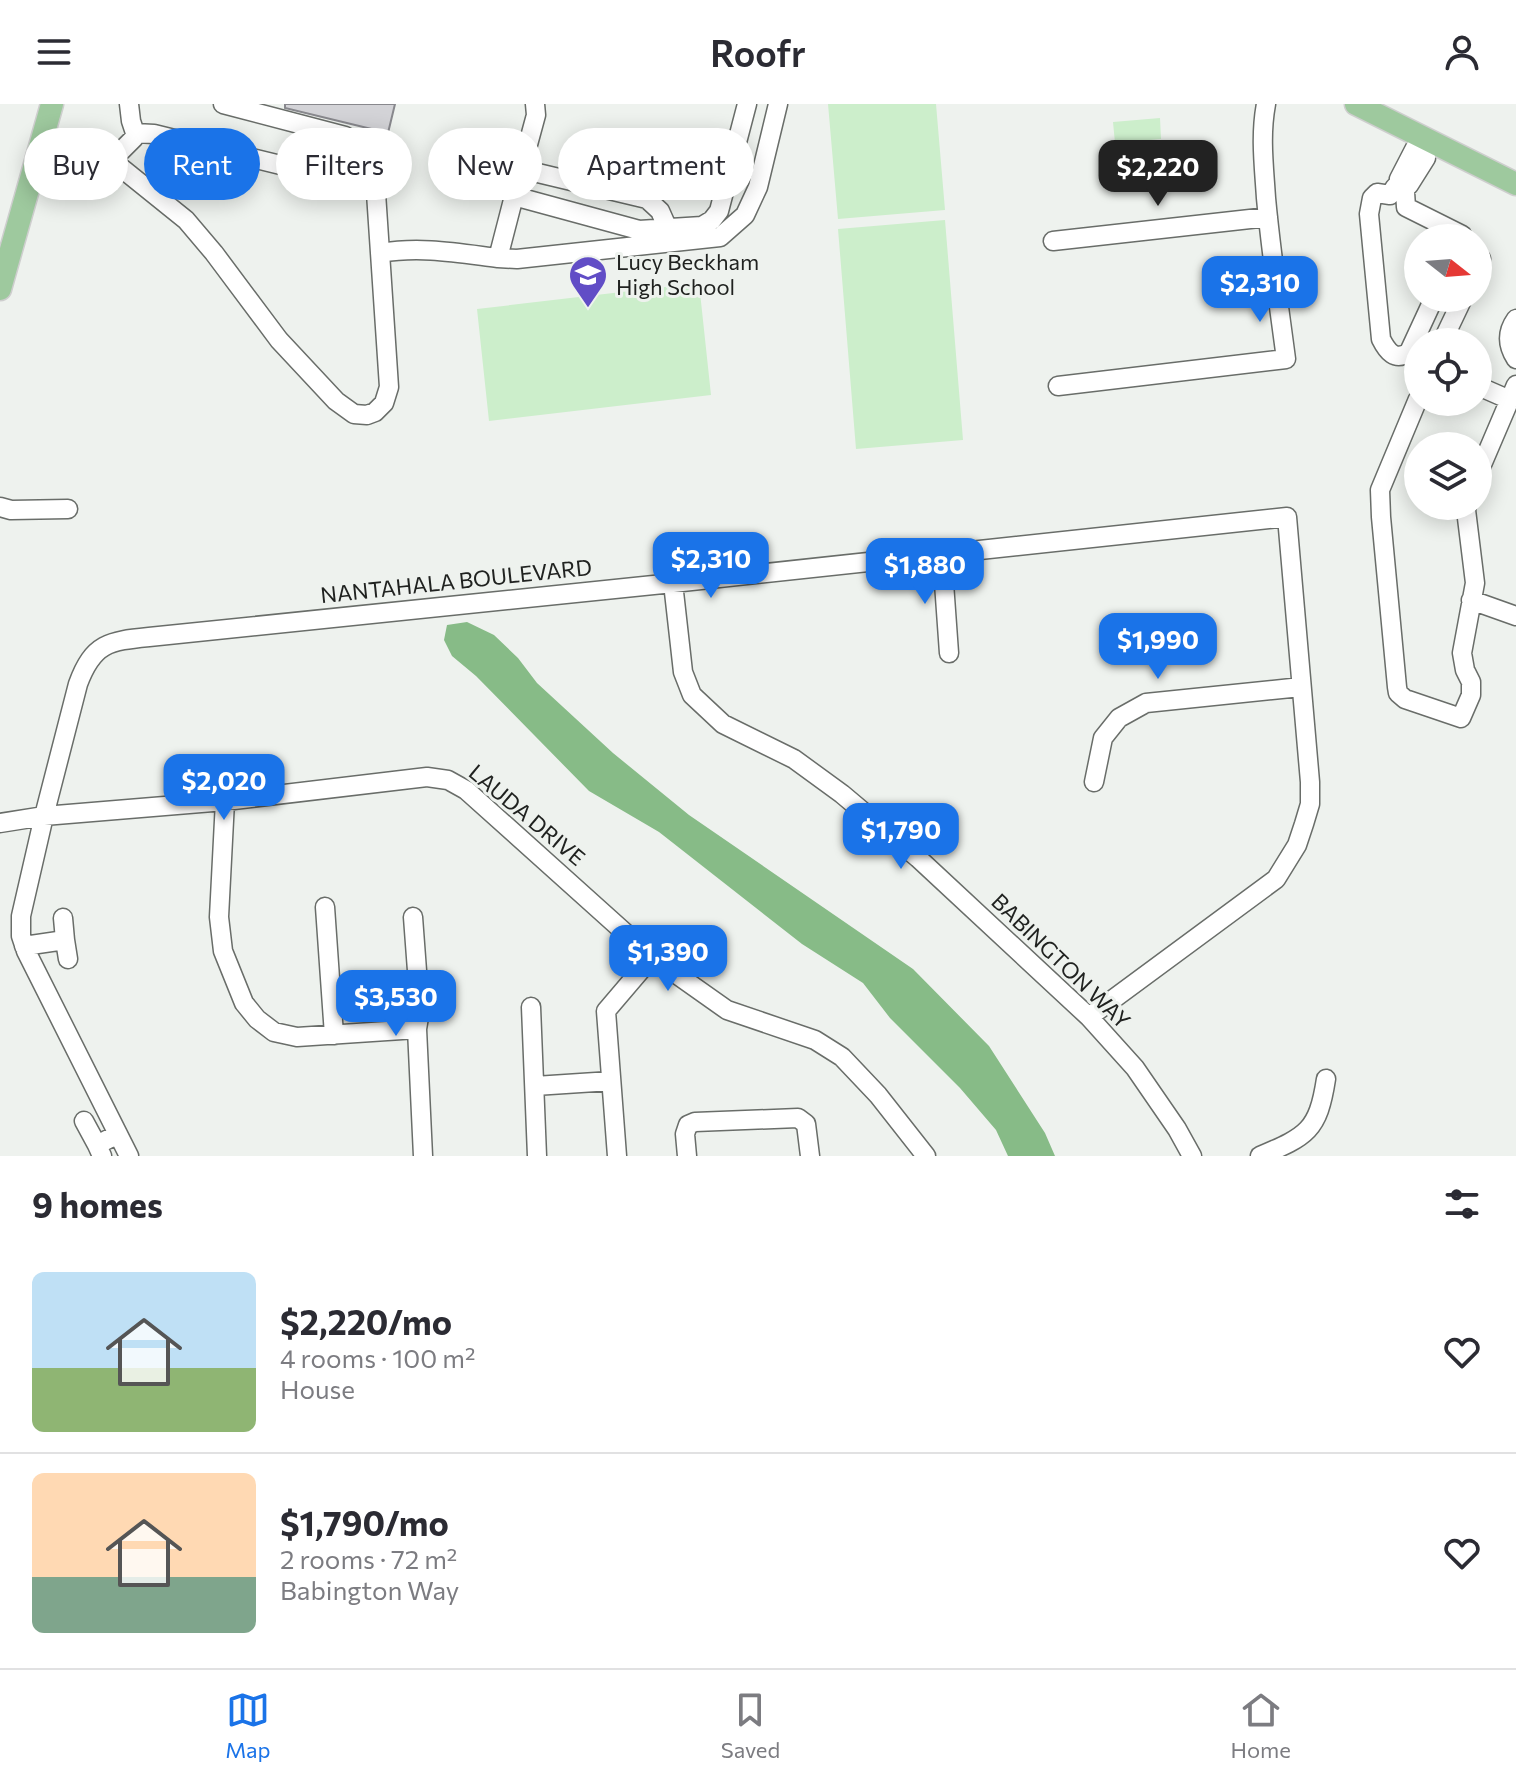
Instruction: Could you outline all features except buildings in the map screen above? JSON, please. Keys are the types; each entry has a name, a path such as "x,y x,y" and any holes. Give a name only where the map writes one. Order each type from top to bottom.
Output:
{"main road":[{"path":"45,128 52,104"},
{"path":"1356,104 1427,143 1516,184"},
{"path":"0,289 25,200"}],"street":[{"path":"128,145 135,133 129,104"},
{"path":"223,104 314,128"},
{"path":"532,128 535,104"},
{"path":"529,200 639,230 702,226 719,211 747,104"},
{"path":"381,253 430,250 517,259 720,237 745,215 758,187 778,104"},
{"path":"1058,386 1286,359 1268,217 1262,127 1266,104"},
{"path":"135,133 154,134 276,164"},
{"path":"1427,143 1415,148 1399,179 1405,192 1406,207 1440,224"},
{"path":"128,173 186,220 279,340 336,401 354,414 375,412 384,403 389,387 377,200"},
{"path":"542,174 647,199 660,211 668,229"},
{"path":"1402,185 1395,187 1390,195 1377,193 1372,198 1369,214 1381,339 1387,351 1395,356 1404,356 1409,352 1428,312"},
{"path":"498,258 513,200"},
{"path":"1053,241 1268,217"},
{"path":"1516,319 1509,331 1508,341 1516,359"},
{"path":"1492,388 1513,392 1492,441"},
{"path":"1411,416 1380,490 1397,687 1398,693 1405,699 1461,718 1471,695 1471,682 1462,653 1475,583 1467,520"},
{"path":"0,507 11,510 68,509"},
{"name":"NANTAHALA BOULEVARD","path":"129,1156 21,936 21,916 78,684 84,668 95,653 108,644 149,637 1287,517 1310,782 1310,804 1297,845 1276,879 1089,1017"},
{"path":"942,555 949,653"},
{"name":"BABINGTON WAY","path":"673,583 683,672 692,695 723,724 794,759 871,817 918,858 1089,1017 1135,1068 1192,1156"},
{"path":"1471,600 1516,616"},
{"path":"1094,782 1103,738 1119,718 1146,703 1301,687"},
{"name":"LAUDA DRIVE","path":"0,823 427,777 448,780 466,790 652,957 727,1010 815,1040 842,1057 878,1095 926,1156"},
{"path":"225,801 219,917 223,951 244,1003 257,1019 274,1032 297,1037 417,1029"},
{"path":"325,907 334,1035"},
{"path":"413,917 420,1011 417,1029 423,1156"},
{"path":"63,918 68,959"},
{"path":"24,946 65,940"},
{"path":"617,1156 606,1011 652,957"},
{"path":"531,1007 537,1156"},
{"path":"1260,1156 1290,1143 1308,1130 1322,1108 1326,1079"},
{"path":"535,1086 611,1081"},
{"path":"687,1156 685,1134 688,1125 695,1122 798,1118 806,1124 810,1156"},
{"path":"84,1121 100,1151 118,1134"}],"shaded area":[{"path":"828,104 936,104 945,210 838,219"},
{"path":"1160,118 1161,139 1115,143 1113,122"},
{"path":"945,220 963,440 856,449 838,229"},
{"path":"699,283 711,395 489,421 477,309"},
{"path":"467,622 494,635 518,658 537,683 613,753 689,815 913,969 989,1046 1045,1133 1055,1156 1008,1156 996,1130 960,1088 890,1018 863,983 802,944 659,832 589,791 476,676 452,656 444,640 447,625"}],"place":[{"name":"Lucy Beckham High School","path":"588,309"}]}
